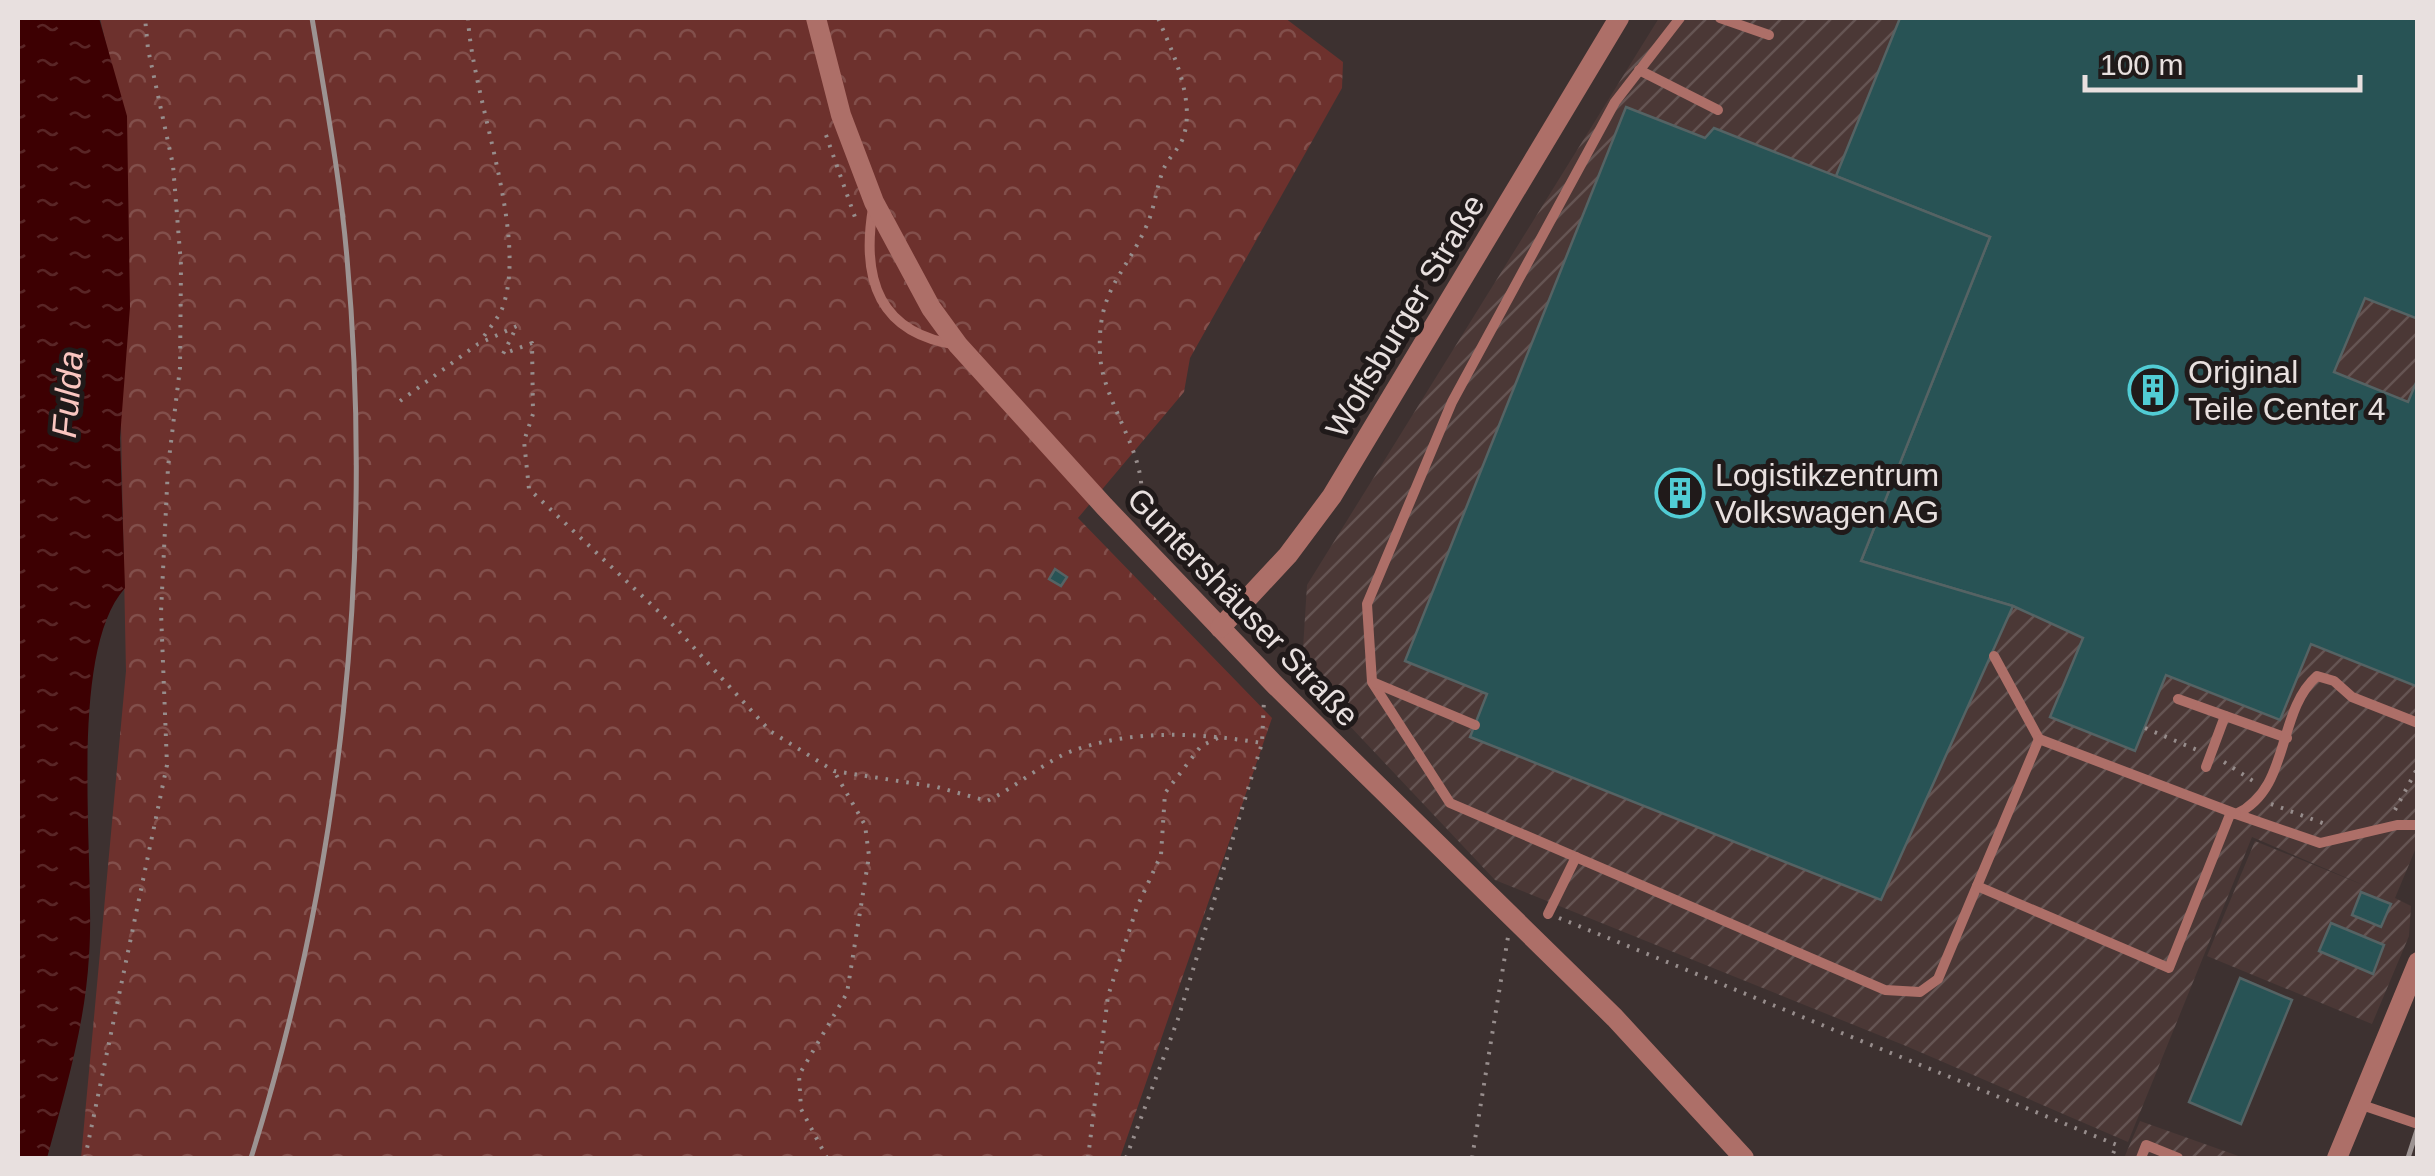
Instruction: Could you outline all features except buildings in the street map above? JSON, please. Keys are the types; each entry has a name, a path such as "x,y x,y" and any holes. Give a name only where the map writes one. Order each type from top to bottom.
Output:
{"street":[{"name":"Guntershäuser Straße","path":"816,18 841,115 874,202 932,308 958,345 1220,628 1650,1055 1744,1158"},
{"name":"Wolfsburger Straße","path":"1220,628 1288,555 1332,496 1618,18"},
{"path":"2337,1158 2418,962"}],"lane":[{"path":"1680,18 1607,117 1452,402 1367,604 1372,682 1450,803 1885,990 1904,992 1920,992 1938,979 2040,739"},
{"path":"1720,18 1770,35"},
{"path":"1639,70 1718,110"},
{"path":"874,202 866,248 884,304 911,334 958,345"},
{"path":"1994,656 2040,739 2320,842 2397,825 2418,825"},
{"path":"1977,886 2169,968 2234,813 2263,794 2304,695 2318,676 2334,681 2352,697 2418,723"},
{"path":"1372,682 1475,726"},
{"path":"2178,698 2287,738"},
{"path":"2206,768 2225,716"},
{"path":"1548,914 1576,857"},
{"path":"2359,1104 2418,1124"},
{"path":"2140,1158 2146,1145 2178,1158"}],"path":[{"path":"85,1158 167,765 161,612 168,467 180,368 182,265 173,165 145,18"},
{"path":"468,18 473,74 504,206 508,282 501,312 478,344"},
{"path":"1128,532 1142,502 1140,462 1112,409 1100,355 1106,292 1146,226 1164,167 1184,135 1183,76 1158,18"},
{"path":"400,401 478,344 517,326 503,354 532,343 533,414 524,441 529,489 675,627 770,730 834,771 937,787 987,801 1020,785 1072,750 1143,735 1222,736 1262,743"},
{"path":"1126,1158 1178,1019 1262,743 1264,700"},
{"path":"1088,1158 1108,996 1137,907 1161,854 1166,793 1201,746 1222,736"},
{"path":"2383,814 2399,809 2418,766"},
{"path":"827,1158 800,1109 800,1076 847,994 868,856 865,825 834,771"},
{"path":"2295,814 2326,826 2338,824"},
{"path":"1548,914 2117,1145 2111,1158"},
{"path":"1472,1158 1504,941 1519,924"}],"shaded area":[{"path":"1659,18 2417,18 2418,843 2395,898 2411,906 2409,936 2372,1024 2207,956 2255,841 2368,887 2252,837 2128,1142 1906,1046 1495,880 1347,723 1303,649 1307,585"},
{"path":"2140,1121 2244,1158 2124,1158"}],"green space":[{"path":"100,18 1285,18 1343,62 1342,88 1190,358 1184,392 1078,518 1272,718 1120,1158 81,1158 126,671 114,79"}],"water":[{"name":"Fulda","path":"18,18 99,18 127,116 130,307 120,438 125,588 107,619 95,661 88,763 87,982 73,1058 47,1158 18,1158"}],"railway":[{"path":"251,1158 308,938 343,713 352,599 356,486 347,258 312,18"},
{"path":"2408,1158 2418,1127"}],"place":[{"name":"Original Teile Center 4","path":"2153,390"},
{"name":"Logistikzentrum Volkswagen AG","path":"1680,493"}]}
